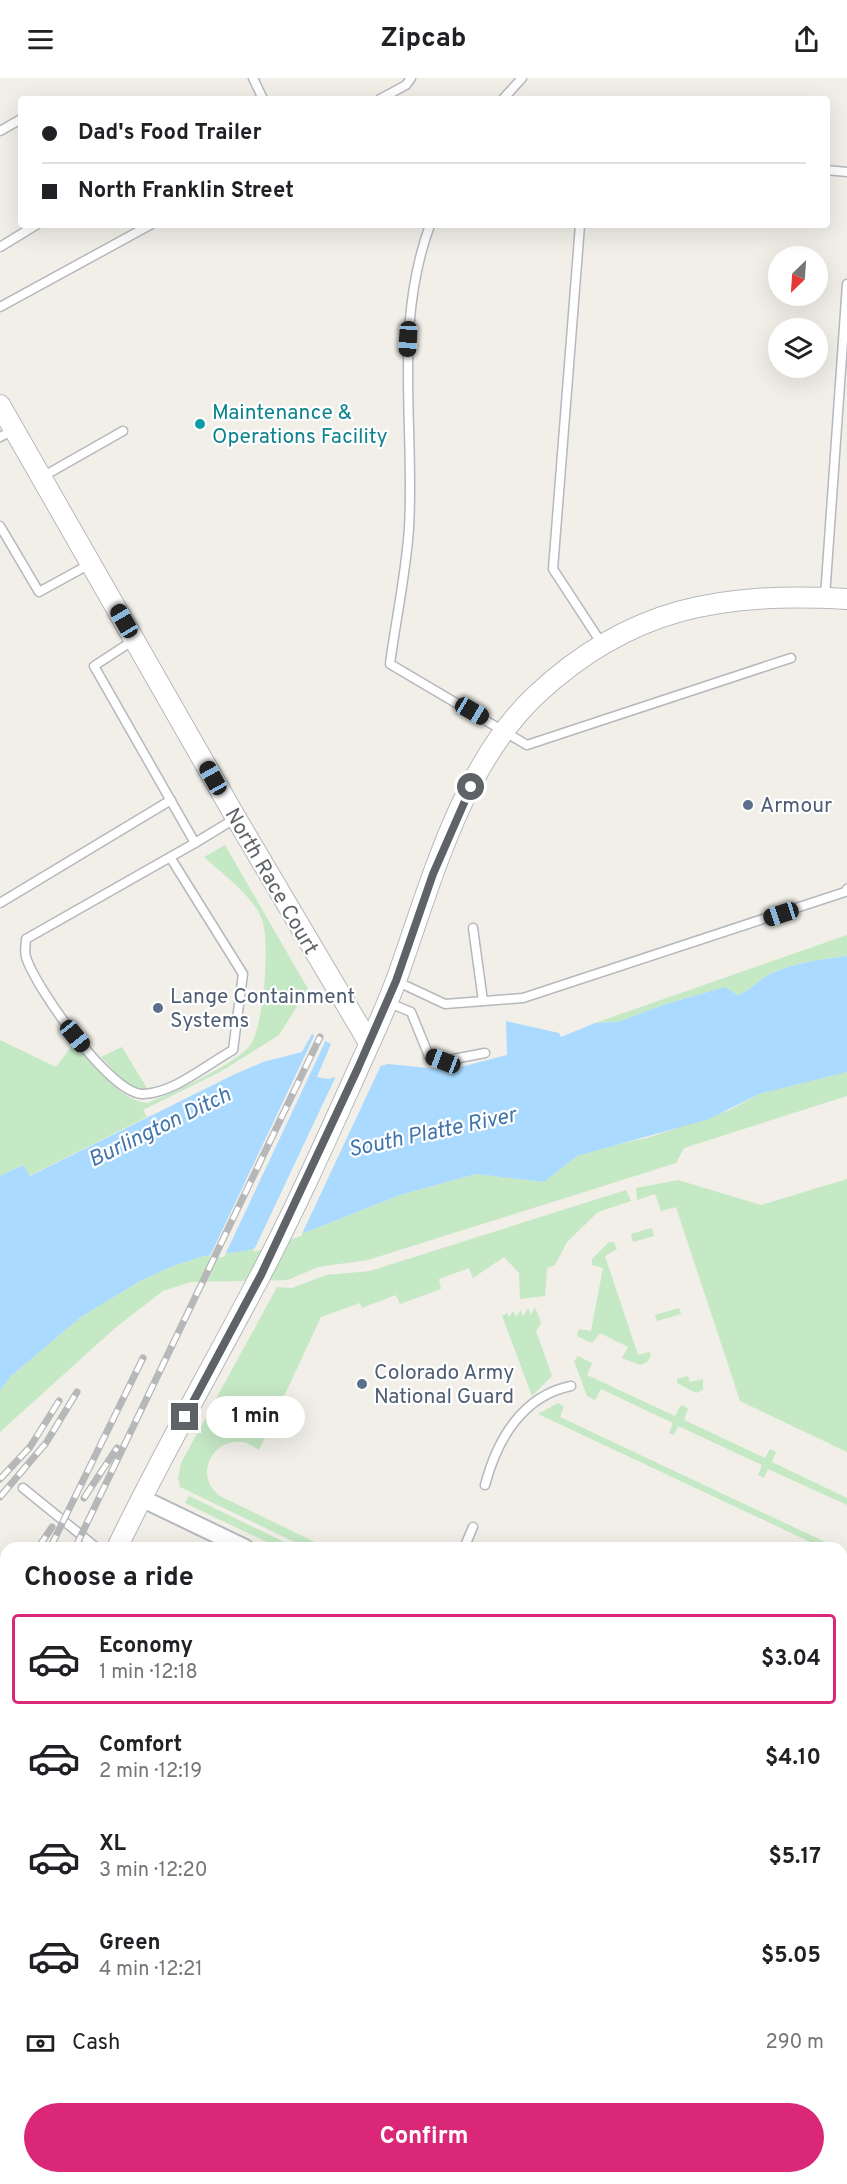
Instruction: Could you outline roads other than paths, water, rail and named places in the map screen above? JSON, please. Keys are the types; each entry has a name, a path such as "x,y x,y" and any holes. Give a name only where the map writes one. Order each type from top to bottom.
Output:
{"street":[{"name":"North Race Court","path":"0,405 7,433 42,477 236,818 369,1043"},
{"path":"120,1542 141,1498 261,1275 387,1002 433,874 471,787 504,730 534,697 566,669 629,628 659,615 694,606 750,599 825,597 847,599"},
{"path":"141,1498 233,1542"}],"lane":[{"path":"253,78 262,96"},
{"path":"386,96 406,85 411,78"},
{"path":"505,96 517,80"},
{"path":"0,131 18,121"},
{"path":"830,170 847,172"},
{"path":"0,247 31,228"},
{"path":"0,307 145,228"},
{"path":"429,228 413,282 409,319 406,380 409,528 390,664 527,745 791,658"},
{"path":"580,228 553,569 602,645"},
{"path":"825,597 847,284"},
{"path":"42,477 123,431"},
{"path":"0,526 39,592 91,564"},
{"path":"134,640 94,666 195,843"},
{"path":"0,903 171,800"},
{"path":"170,857 243,974 233,1050 160,1092 139,1095 106,1074 61,1019 26,957 26,939 236,818"},
{"path":"396,981 445,1004 523,998 834,896 847,889"},
{"path":"473,928 483,1001"},
{"path":"387,1002 411,1012 429,1056 443,1061 485,1053"},
{"path":"485,1485 498,1445 518,1418 544,1397 571,1386"},
{"path":"23,1488 90,1542"},
{"path":"467,1542 473,1527"}],"water":[{"path":"847,956 847,1072 759,1094 709,1119 577,1156 544,1182 476,1174 400,1195 312,1230 245,1251 204,1256 173,1266 140,1281 81,1317 11,1376 0,1390 0,1176 23,1165 30,1176 233,1075 263,1062 302,1052 312,1034 331,1044 317,1077 328,1079 388,1064 449,1070 507,1055 506,1021 559,1033 561,1037 595,1023 618,1022 666,1004 725,987 738,995 773,972 805,963"}],"railway":[{"path":"78,1542 320,1037"},
{"path":"53,1542 143,1358"},
{"path":"0,1497 46,1443 77,1392"},
{"path":"0,1479 30,1447 59,1401"},
{"path":"84,1498 117,1448"},
{"path":"42,1542 52,1527"}],"place":[{"name":"Maintenance & Operations Facility","path":"200,424"},
{"name":"Armour","path":"748,805"},
{"name":"Lange Containment Systems","path":"158,1008"},
{"name":"Colorado Army National Guard","path":"362,1384"}],"water label":[{"name":"Burlington Ditch","path":"159,1126"},
{"name":"South Platte River","path":"432,1131"}]}
